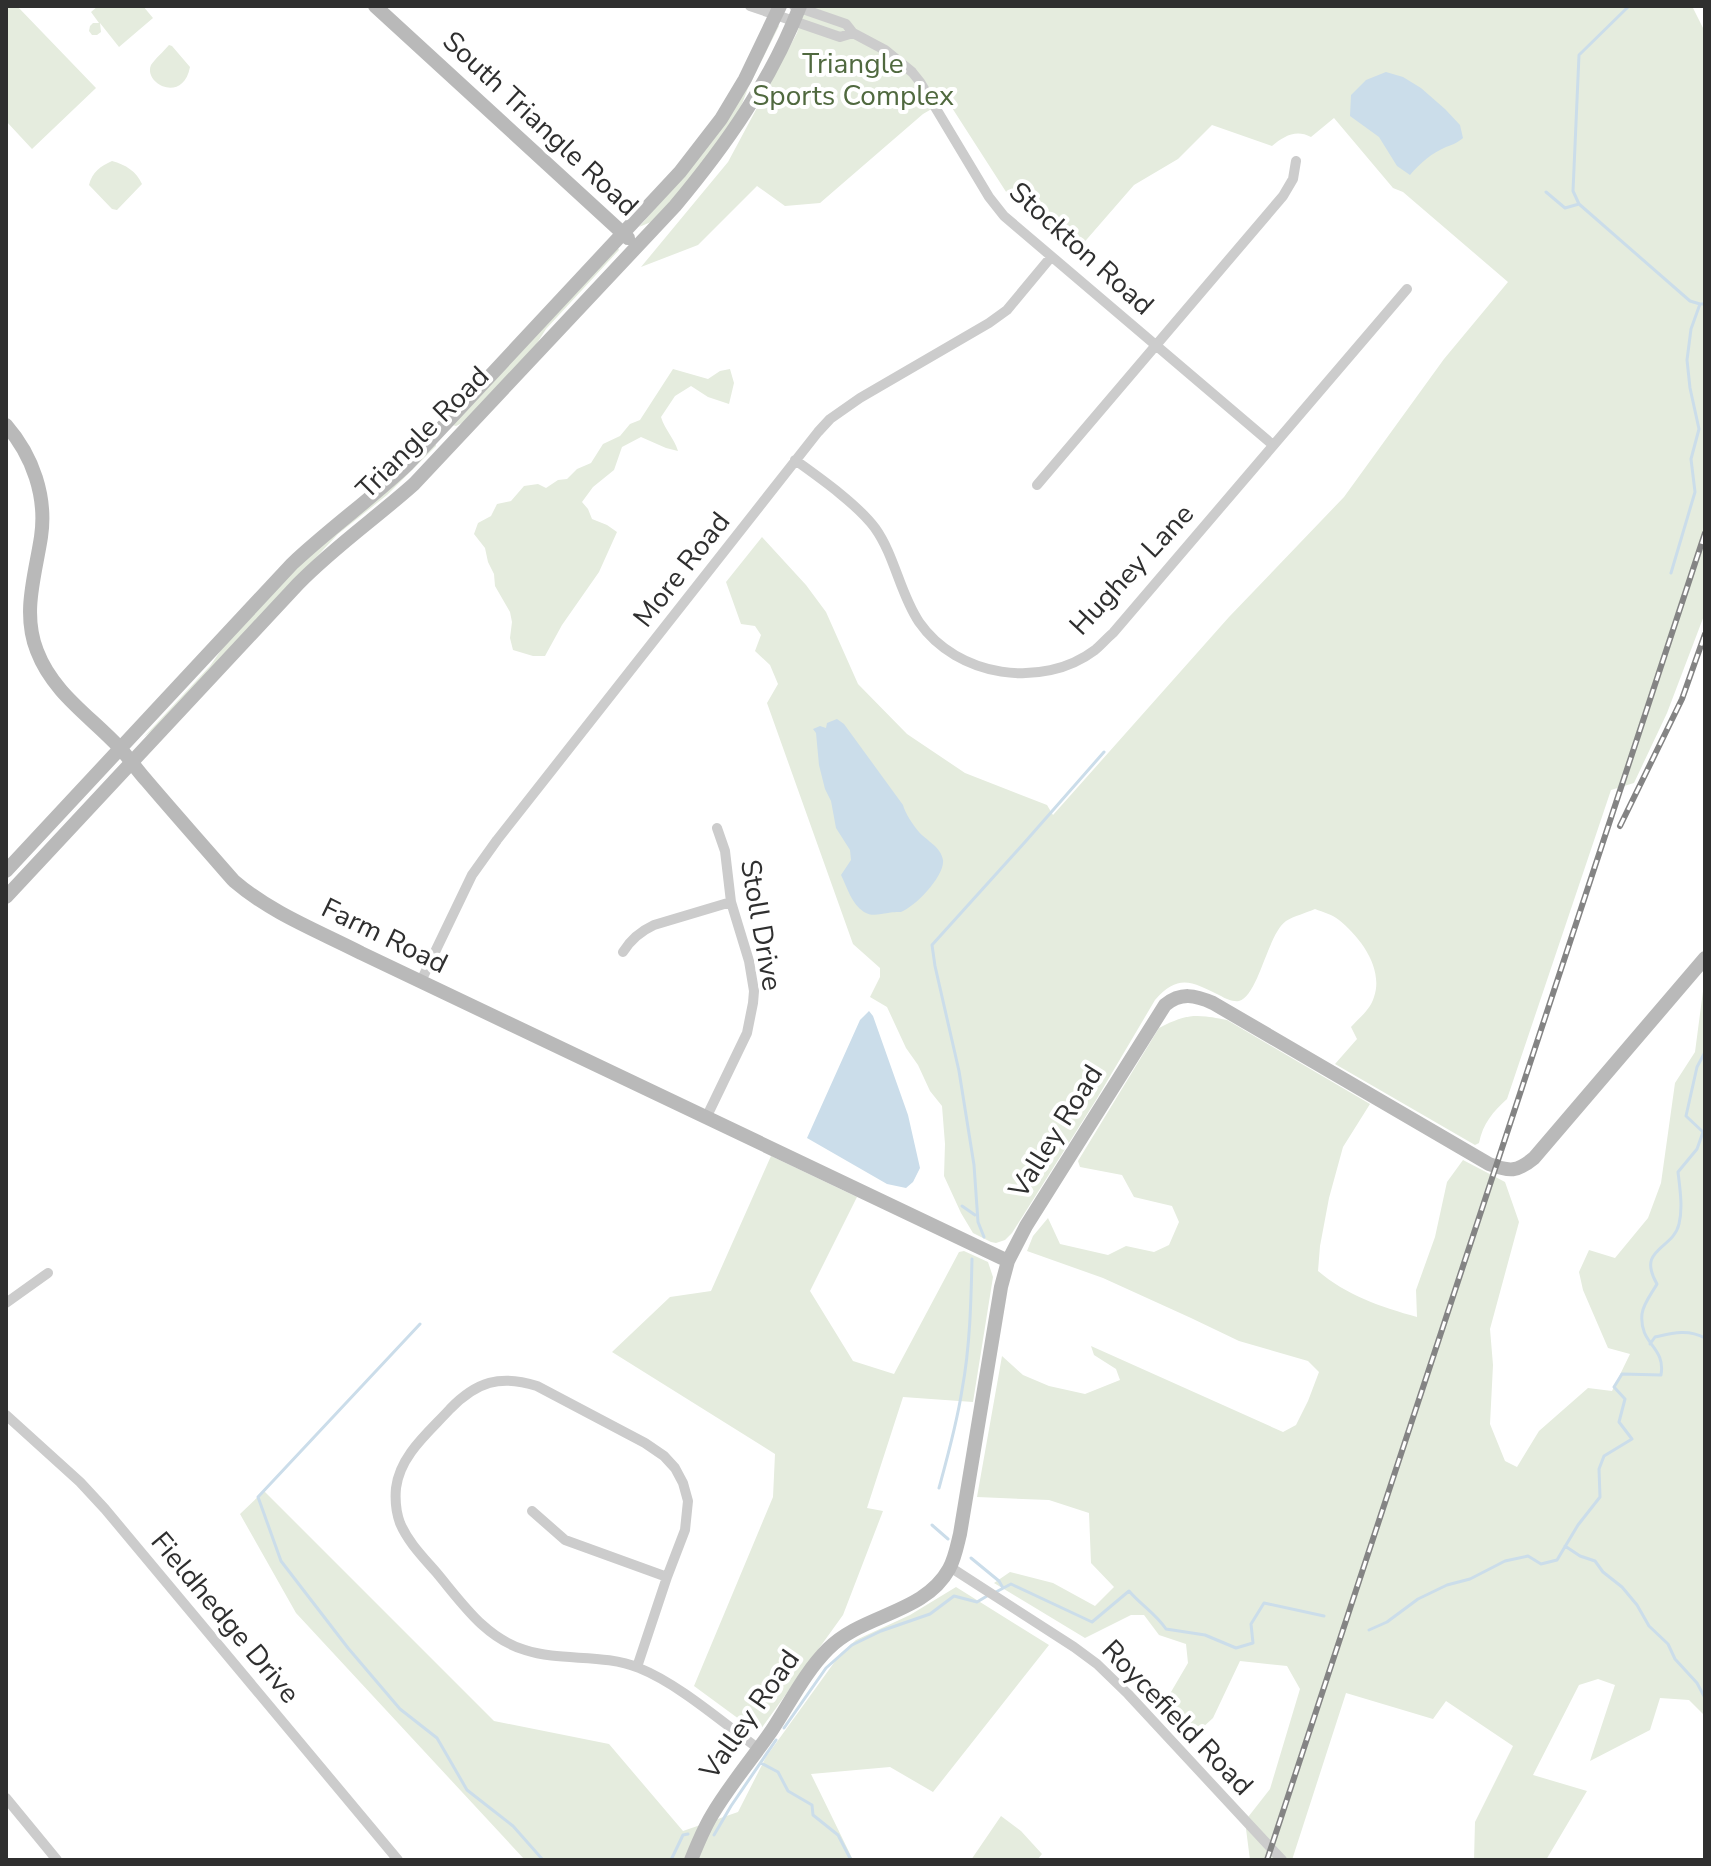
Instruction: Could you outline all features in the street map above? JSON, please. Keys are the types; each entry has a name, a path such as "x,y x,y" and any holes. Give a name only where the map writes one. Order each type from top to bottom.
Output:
{"street":[{"name":"South Triangle Road","path":"375,6 637,246"},
{"name":"Stockton Road","path":"750,6 778,11 797,10 840,37 853,33 885,50 912,72 989,197 1004,216 1273,445"},
{"name":"Triangle Road","path":"6,897 321,561 414,484 703,172 734,131 767,77 797,10"},
{"name":"Triangle Road","path":"6,871 292,564 407,465 680,172 721,119 745,79 778,11"},
{"path":"1037,485 1283,196 1293,179 1296,161"},
{"name":"More Road","path":"421,981 472,875 488,852 830,419 1007,310 1051,257"},
{"name":"Hughey Lane","path":"795,460 858,510 876,530 913,612 930,636 965,661 988,669 1030,674 1047,671 1095,650 1113,633 1407,289"},
{"name":"Farm Road","path":"6,425 27,455 41,503 41,536 29,616 34,642 48,675 119,748 246,892 264,905 1008,1261"},
{"name":"Stoll Drive","path":"706,1118 747,1033 754,991 749,961 731,902 725,851 717,828"},
{"path":"623,952 628,943 654,925 731,902"},
{"name":"Valley Road","path":"691,1860 714,1811 830,1646 856,1628 918,1599 941,1581 950,1567 962,1524 997,1305 1008,1261 1026,1226 1165,1005 1177,997 1190,995 1213,1003 1478,1158 1497,1167 1515,1170 1534,1158 1705,958"},
{"path":"6,1303 48,1273"},
{"path":"637,1667 688,1515 688,1501 675,1468 645,1443 537,1386 498,1380 472,1390 416,1445 402,1465 396,1485 396,1504 399,1520 417,1549 480,1624 510,1645 544,1655 605,1660 637,1667 665,1681 759,1749"},
{"name":"Fieldhedge Drive","path":"6,1415 105,1509 398,1860"},
{"path":"532,1511 565,1540 667,1577"},
{"name":"Roycefield Road","path":"950,1567 1097,1664 1282,1860"},
{"path":"6,1798 57,1860"}],"green space":[{"path":"6,6 17,6 96,88 32,149 6,121"},
{"path":"98,6 143,6 153,18 119,47 100,23 101,32 97,35 89,31 93,23 99,23 91,12"},
{"name":"Triangle Sports Complex","path":"805,6 1692,6 1705,32 1705,613 1667,713 1634,783 1611,790 1507,1099 1489,1118 1479,1143 1475,1145 1335,1064 1357,1039 1351,1027 1372,1002 1376,975 1368,954 1355,935 1337,918 1315,909 1289,919 1279,928 1252,988 1239,1001 1186,983 1171,986 1155,1000 1096,1100 1005,1240 991,1242 973,1233 961,1213 944,1176 942,1106 906,1048 887,1007 870,997 880,977 880,968 853,944 767,703 778,684 770,665 755,651 761,635 755,626 741,624 726,582 762,537 826,612 858,684 907,734 965,773 1047,805 1053,815 1229,617 1344,497 1444,359 1508,282 1403,192 1393,188 1334,118 1311,137 1290,135 1272,146 1212,125 1178,159 1134,185 1074,254 1010,198 947,100 923,114 820,203 785,206 757,186 698,245 641,267 728,162 797,33"},
{"path":"778,25 739,112 689,182 651,222 639,227 663,199"},
{"path":"169,45 190,67 180,85 172,88 158,84 150,72 151,65"},
{"path":"112,161 130,169 142,184 117,210 112,209 89,185 92,176"},
{"path":"618,248 546,329 532,351 466,421 452,425"},
{"path":"673,369 708,379 730,369 734,383 729,404 708,397 691,386 675,396 661,417 678,451 641,437 622,447 614,470 593,487 582,502 592,519 617,532 599,572 562,625 545,656 513,650 510,612 495,586 485,548 474,534 478,523 491,516 497,504 511,501 524,486 538,484 546,488 591,463 603,444 620,436 630,424 640,420"},
{"path":"436,444 387,495 338,534 158,726 144,737 301,563"},
{"path":"1705,976 1705,1716 1689,1700 1660,1698 1650,1730 1590,1761 1615,1685 1598,1679 1579,1685 1533,1775 1587,1791 1546,1860 1474,1860 1475,1822 1513,1746 1446,1701 1433,1719 1346,1693 1292,1860 1250,1860 1245,1821 1270,1789 1300,1689 1287,1666 1240,1661 1213,1718 1189,1740 1161,1709 1188,1663 1186,1644 1159,1635 1144,1615 1131,1615 1085,1638 994,1583 1010,1572 1053,1583 1095,1606 1114,1587 1091,1563 1089,1513 1049,1500 977,1497 1002,1356 1023,1375 1049,1386 1085,1394 1120,1380 1116,1369 1094,1355 1091,1346 1283,1432 1296,1425 1319,1372 1308,1361 1239,1341 1103,1278 1027,1251 1033,1236 1048,1218 1060,1244 1108,1255 1126,1246 1154,1252 1169,1245 1179,1222 1172,1206 1134,1197 1122,1175 1080,1167 1078,1161 1159,1028 1192,1016 1227,1020 1370,1104 1343,1147 1320,1246 1318,1271 1340,1287 1377,1304 1417,1317 1416,1290 1435,1237 1447,1182 1463,1160 1505,1182 1519,1222 1490,1329 1493,1365 1490,1424 1505,1461 1517,1467 1539,1431 1588,1388 1612,1391 1630,1354 1608,1348 1583,1290 1579,1272 1589,1250 1615,1258 1648,1218 1661,1183 1675,1083 1695,1052"},
{"path":"771,1156 857,1197 810,1291 853,1361 894,1374 959,1252 964,1251 988,1262 993,1277 973,1402 903,1397 867,1508 883,1511 843,1615 758,1733 694,1686 773,1497 775,1454 612,1352 670,1297 711,1291"},
{"path":"264,1491 494,1721 609,1744 683,1831 738,1812 766,1757 841,1653 856,1640 910,1615 956,1587 1049,1645 933,1792 890,1767 811,1774 853,1860 525,1860 296,1613 240,1514"},
{"path":"1001,1816 1021,1831 1042,1854 1037,1860 971,1860"}],"water":[{"path":"1386,72 1403,77 1421,88 1460,125 1463,138 1431,155 1410,175 1397,166 1379,137 1350,116 1351,95 1366,80"},
{"path":"837,719 844,724 903,805 917,829 942,855 942,867 934,882 921,898 901,912 873,915 864,912 853,900 841,875 851,860 850,850 836,828 813,729 820,726 826,728 827,723"},
{"path":"869,1011 908,1115 920,1168 906,1188 887,1184 807,1138 860,1020"}],"waterway":[{"path":"1629,6 1579,55 1573,191 1579,204 1690,301 1700,304"},
{"path":"1546,192 1565,208 1579,204"},
{"path":"1671,573 1695,492 1691,459 1699,429 1687,360 1691,329 1700,304 1705,304"},
{"path":"984,1237 978,1222 974,1165 959,1071 932,945 1104,752"},
{"path":"1369,1630 1387,1622 1418,1599 1447,1585 1470,1579 1505,1561 1528,1556 1541,1564 1557,1560 1600,1497 1599,1469 1604,1456 1632,1439 1619,1422 1625,1399 1614,1387 1622,1374 1661,1375 1660,1358 1644,1333 1642,1314 1657,1284 1652,1272 1653,1256 1675,1233 1679,1224 1678,1172 1697,1149 1703,1132 1686,1116 1697,1067 1705,1052"},
{"path":"962,1206 975,1215"},
{"path":"939,1488 965,1374 972,1259"},
{"path":"420,1324 258,1497 281,1561 348,1648 400,1709 437,1738 467,1790 513,1826 543,1860"},
{"path":"1650,1344 1655,1337 1674,1333 1693,1333 1705,1338"},
{"path":"932,1525 948,1539"},
{"path":"1565,1546 1595,1561 1622,1587 1649,1626 1668,1644 1675,1659 1697,1683 1705,1698"},
{"path":"971,1558 1003,1588"},
{"path":"994,1593 1011,1584 1092,1622 1129,1591 1166,1629 1205,1635 1236,1648 1253,1643 1251,1624 1264,1603 1324,1616"},
{"path":"784,1728 826,1668 852,1645 930,1614 954,1596 977,1602 987,1596"},
{"path":"714,1835 776,1740"},
{"path":"761,1763 778,1772 788,1791 812,1805 813,1815 838,1835 851,1860"},
{"path":"671,1860 683,1835 688,1834"}],"railway":[{"path":"1267,1860 1705,533"},
{"path":"1620,826 1682,699 1705,634"}]}
